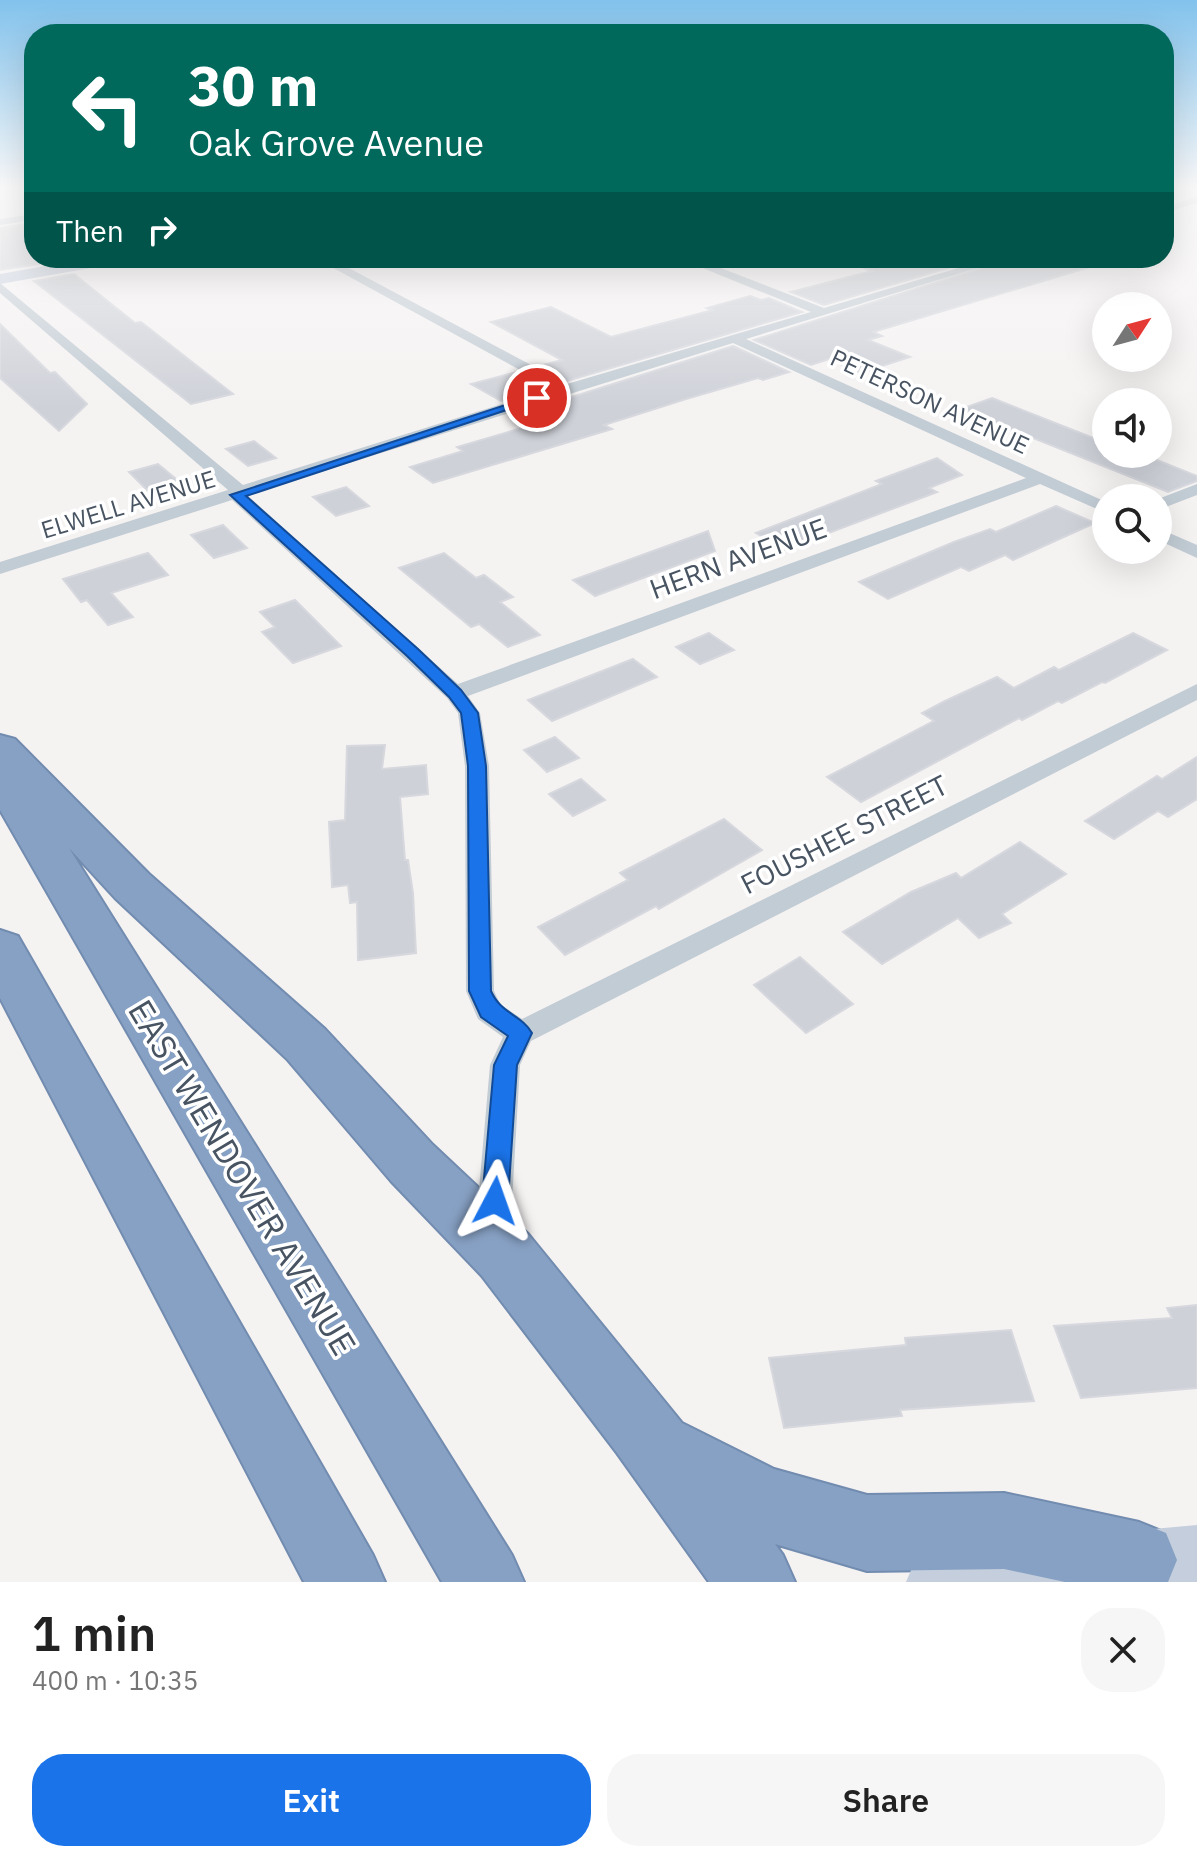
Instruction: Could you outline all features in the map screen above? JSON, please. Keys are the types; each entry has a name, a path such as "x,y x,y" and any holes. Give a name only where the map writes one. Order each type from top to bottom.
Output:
{"highway":[{"path":"0,748 132,886 306,1044 412,1163 505,1255 655,1446 756,1582"},
{"name":"EAST WENDOVER AVENUE","path":"0,772 485,1582"},
{"path":"0,949 346,1582"},
{"path":"655,1446 762,1503 867,1533 1004,1531 1151,1565"}],"street":[{"path":"0,279 62,268"},
{"path":"340,268 566,389"},
{"path":"710,268 823,312"},
{"name":"ELWELL AVENUE","path":"0,568 566,389 970,268"},
{"path":"0,287 236,487 237,495 455,693 469,713 477,766 480,991 488,1011 520,1033 505,1065 495,1201 505,1255"},
{"name":"PETERSON AVENUE","path":"734,339 1092,502"},
{"name":"HERN AVENUE","path":"455,693 1041,478"},
{"path":"1172,499 1197,489"},
{"path":"1172,540 1197,552"},
{"name":"FOUSHEE STREET","path":"520,1033 1197,691"},
{"path":"936,1582 1151,1565"}],"building":[{"path":"0,261 24,261 24,266 0,270"},
{"path":"864,268 948,268 824,305 791,292 872,271"},
{"path":"981,268 1087,268 873,332 882,336 868,340 910,357 861,373 829,359 811,365 754,340"},
{"path":"74,274 233,394 191,404 34,281"},
{"path":"750,296 761,300 769,298 802,312 567,381 539,366 562,360 491,322 551,307 611,337 713,310 707,308"},
{"path":"0,324 87,404 59,431 0,378"},
{"path":"733,346 789,372 686,399 604,425 612,429 433,483 410,467 463,451 457,447 539,423 521,413"},
{"path":"517,372 545,387 501,401 471,384"},
{"path":"992,398 1092,437 1092,462 961,409"},
{"path":"254,441 276,458 248,466 226,449"},
{"path":"937,458 962,475 929,488 937,492 784,550 756,533 882,484 876,481"},
{"path":"158,464 181,483 150,493 129,472"},
{"path":"1172,466 1197,476 1197,481 1172,490 1172,484 1148,484 1108,468"},
{"path":"346,487 369,506 336,516 313,497"},
{"path":"1056,506 1092,522 1013,560 1005,555 969,571 961,567 888,599 859,582 954,542 990,529 996,532"},
{"path":"223,525 247,548 214,558 191,535"},
{"path":"708,531 715,551 595,596 573,580"},
{"path":"148,553 168,575 111,593 133,617 108,625 87,600 81,602 63,579"},
{"path":"444,553 476,578 484,575 513,597 500,602 540,635 508,647 479,624 471,627 399,568"},
{"path":"295,600 341,646 293,663 262,632 275,627 260,612"},
{"path":"709,633 734,650 700,664 676,647"},
{"path":"1133,633 1167,650 1062,703 1058,701 1022,720 1019,718 861,802 827,777 934,721 922,713 945,701 997,677 1014,688 1054,667 1059,670"},
{"path":"633,659 657,677 552,721 528,700"},
{"path":"555,737 579,758 547,772 524,750"},
{"path":"385,745 382,769 426,765 428,794 400,797 405,860 408,860 413,893 416,953 358,960 357,902 350,903 348,885 332,887 329,822 345,820 347,746"},
{"path":"1197,757 1197,799 1168,817 1158,811 1114,839 1085,821 1157,776 1162,779"},
{"path":"581,779 605,800 573,816 549,794"},
{"path":"724,819 762,850 659,909 656,906 565,955 538,927 628,880 620,873"},
{"path":"1020,842 1066,874 1002,914 1011,923 979,938 958,918 882,964 843,932 911,892 956,873 961,878"},
{"path":"800,957 853,1004 806,1033 754,985"},
{"path":"1197,1305 1197,1388 1081,1398 1054,1326 1172,1318 1167,1308"},
{"path":"1011,1330 1034,1401 900,1410 902,1416 784,1428 769,1358 906,1345 905,1338"}],"route":[{"path":"495,1201 505,1065 520,1033 488,1011 480,991 477,766 469,713 455,693 237,495 537,398"}]}
